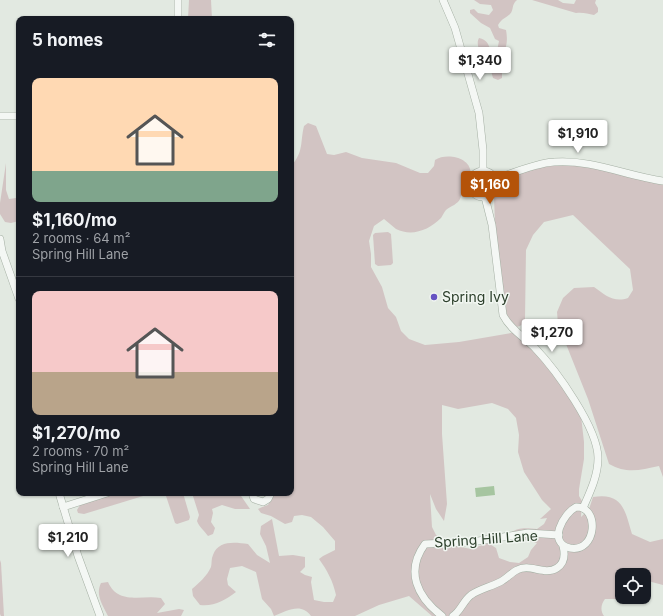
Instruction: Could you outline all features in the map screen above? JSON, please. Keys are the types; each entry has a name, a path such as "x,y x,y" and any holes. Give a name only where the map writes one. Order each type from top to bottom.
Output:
{"street":[{"path":"178,0 178,16"},
{"path":"443,0 455,28 479,112 483,150 483,170"},
{"path":"0,116 16,116"},
{"path":"496,179 508,174 548,163 559,162 592,166 663,181"},
{"path":"483,170 491,173 496,179 494,190 485,197 478,196 472,191 470,184 472,176 479,171 483,170"},
{"path":"457,614 464,602 472,595 501,582 518,570 524,568 546,571 551,570 558,567 563,561 563,546 580,548 586,544 590,538 592,522 588,512 583,508 596,476 598,459 594,439 583,414 555,372 535,348 511,326 504,314 492,226 485,197"},
{"path":"0,238 2,251 16,291"},
{"path":"60,496 78,556 100,616"},
{"path":"62,507 97,496"},
{"path":"253,496 254,499 260,502 268,499 270,496"},
{"name":"Spring Hill Lane","path":"563,546 558,535 560,524 568,513 576,507 583,508"},
{"name":"Spring Hill Lane","path":"442,616 422,596 416,582 416,565 420,550 425,544 472,542 528,533 558,535"}],"shaded area":[{"path":"189,0 211,0 212,16 188,16"},
{"path":"474,0 517,0 511,12 498,25 499,28 506,30 507,41 497,66 502,71 502,78 498,80 493,78 488,60 485,55 481,55 478,42 479,38 484,40 488,44 491,51 497,51 499,41 495,39 490,28 481,23 470,13 470,10 474,9 478,13 489,15 493,10 491,5 480,4"},
{"path":"532,0 558,0 563,3 574,4 576,0 596,0 595,3 598,8 598,12 594,15 576,13"},
{"path":"308,123 316,126 327,154 334,155 346,152 362,158 396,163 420,173 428,173 434,166 435,160 446,157 459,158 468,165 470,177 462,187 459,201 446,210 441,218 431,226 420,231 408,232 396,229 384,219 374,226 369,241 371,267 382,287 388,308 396,317 401,331 409,339 425,345 459,342 517,332 546,361 581,416 584,459 579,489 579,496 582,501 581,517 589,509 593,497 611,497 617,500 624,511 632,534 650,542 663,539 663,585 651,582 651,568 615,568 615,599 605,599 602,608 604,616 432,616 409,596 379,605 355,616 311,616 303,609 294,609 274,616 271,609 262,599 256,572 242,566 230,568 227,579 228,585 236,592 219,602 210,605 200,605 193,596 192,589 203,579 211,567 212,556 215,550 223,544 248,544 257,555 270,563 266,546 260,534 261,526 272,519 279,556 293,555 305,557 305,567 300,572 312,577 311,582 314,600 333,602 336,595 325,567 319,559 335,550 335,541 323,527 311,517 302,515 294,516 292,522 285,524 271,516 261,513 258,509 269,503 269,496 294,496 294,162 301,147 304,126","holes":["492,403 508,409 516,418 519,435 518,452 524,472 542,500 551,509 540,519 547,518 544,524 537,529 526,528 510,533 525,540 537,543 531,550 528,557 519,563 510,562 499,558 496,548 488,543 471,549 451,545 436,535 432,527 430,494 436,509 444,521 447,504 442,434 442,405 458,409"]},
{"path":"559,162 663,181 663,477 659,466 640,470 628,470 609,464 588,399 558,324 557,312 563,298 574,288 594,287 602,293 618,300 628,298 633,290 630,269 573,215 544,222 533,235 526,250 525,319 520,326 511,327 505,319 495,224 494,197 500,182 508,177"},
{"path":"6,163 6,190 9,199 16,198 16,222 5,222 0,214 0,203"},
{"path":"479,176 487,176 492,181 490,192 487,194 479,194 474,189 474,181"},
{"path":"388,232 391,234 393,263 391,265 378,266 375,264 373,235 375,233"},
{"path":"494,486 495,495 476,497 475,488"},
{"path":"108,496 143,496 84,514 78,513 77,510 80,505"},
{"path":"166,496 184,496 190,517 189,520 177,524 175,523"},
{"path":"193,496 241,496 250,509 235,509 222,505 212,509 213,513 211,522 215,528 213,534 208,536 197,521 199,515"},
{"path":"0,560 4,616 1,616 0,614"},
{"path":"108,582 112,589 118,594 124,596 131,598 161,598 165,604 157,613 179,609 184,610 181,616 108,616 100,600 99,587 101,583"}],"place":[{"name":"Spring Ivy","path":"434,297"}]}
